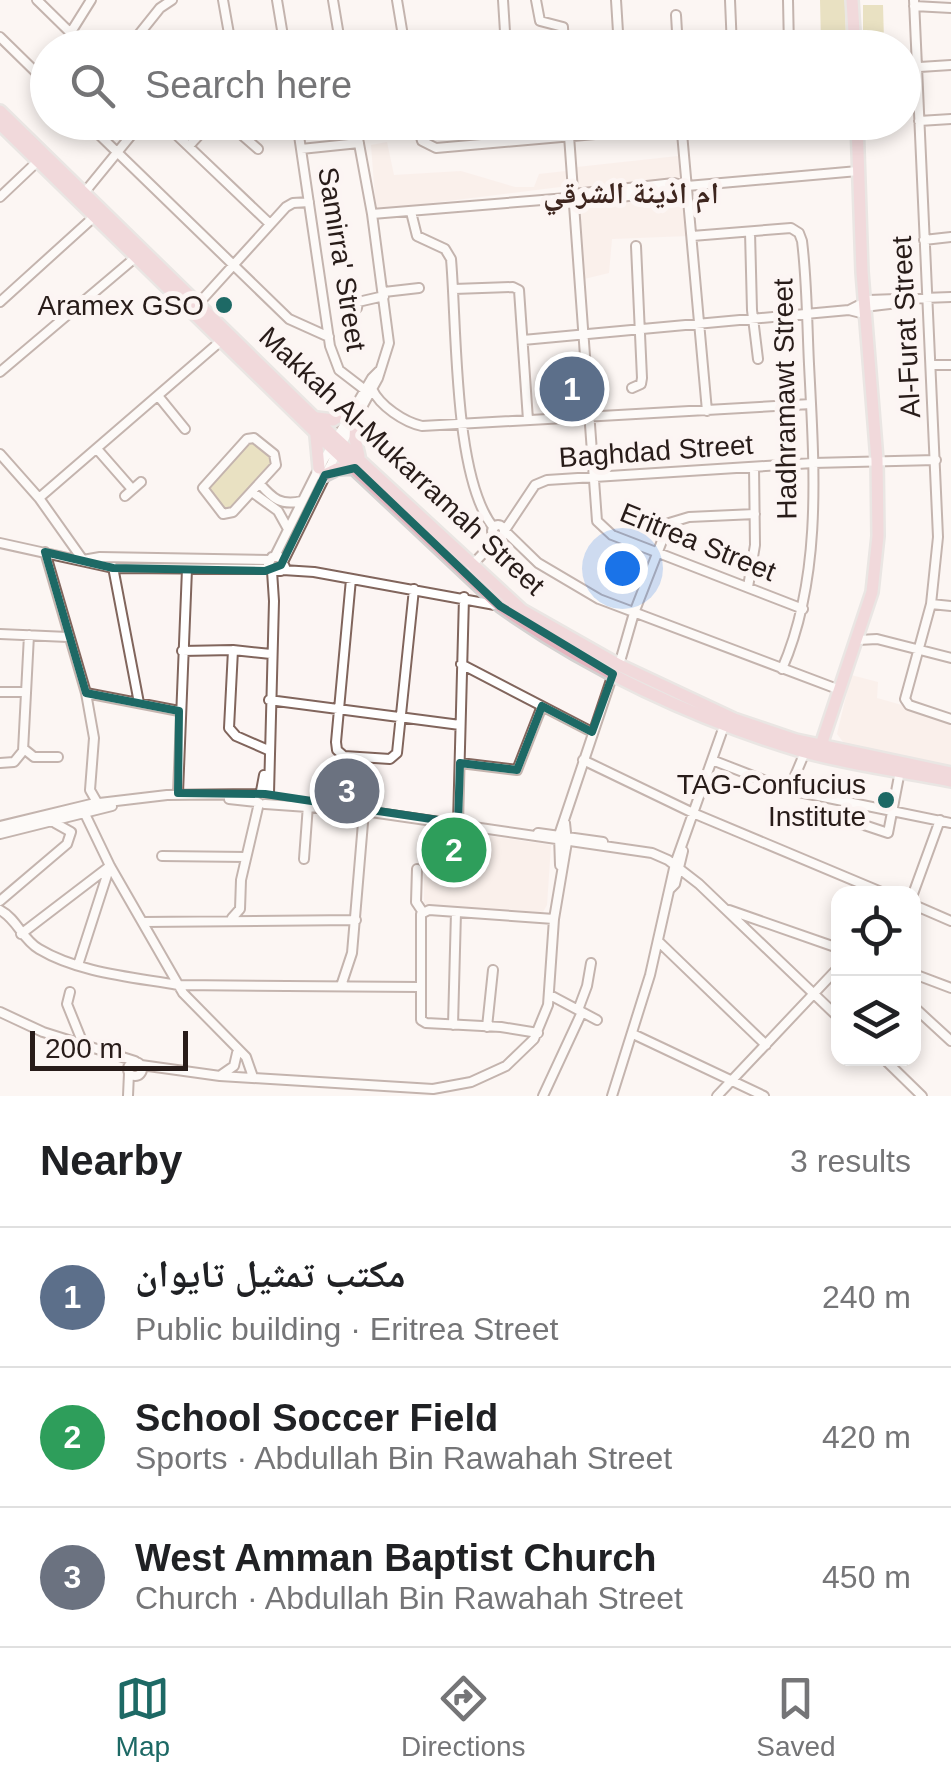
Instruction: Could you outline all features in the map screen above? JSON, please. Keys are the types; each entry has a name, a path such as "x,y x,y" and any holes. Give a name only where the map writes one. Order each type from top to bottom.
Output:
{"main road":[{"path":"852,0 853,30"},
{"name":"Makkah Al-Mukarramah Street","path":"0,111 316,418 336,445"},
{"name":"Makkah Al-Mukarramah Street","path":"0,124 314,432 336,445 522,610 616,670 724,726 805,752 852,751 951,773"},
{"path":"824,751 875,571 877,460 857,140"},
{"path":"314,432 320,446 322,471 358,464 355,413 333,420 316,418"},
{"name":"Makkah Al-Mukarramah Street","path":"358,464 500,606 551,642 715,711 824,751 951,781"},
{"path":"796,740 816,737 832,716"},
{"path":"832,716 836,738 852,751"}],"street":[{"path":"37,0 69,30"},
{"path":"72,30 91,0"},
{"path":"142,30 172,0"},
{"path":"222,0 228,30"},
{"path":"277,0 282,30"},
{"path":"333,0 338,30"},
{"path":"397,0 402,30"},
{"path":"504,0 505,30"},
{"path":"536,0 540,21 562,30"},
{"path":"616,0 618,30"},
{"path":"730,0 731,30"},
{"path":"788,0 789,30"},
{"path":"914,3 951,8"},
{"name":"Al-Furat Street","path":"914,3 915,30"},
{"path":"676,15 677,30"},
{"path":"0,37 30,66"},
{"path":"921,68 951,65"},
{"path":"921,121 951,119"},
{"path":"104,140 289,318 329,337"},
{"path":"84,193 127,140"},
{"path":"182,140 270,224"},
{"path":"189,146 194,140"},
{"path":"248,140 258,149"},
{"name":"Samirra' Street","path":"300,140 329,337 339,370 415,425 811,404"},
{"path":"278,565 322,471 370,394 389,338 358,140"},
{"path":"422,140 432,147 519,140"},
{"name":"Eritrea Street","path":"569,140 596,517 603,529 803,608"},
{"path":"683,140 707,411"},
{"name":"Al-Furat Street","path":"919,140 938,537 931,604 905,701 951,719"},
{"path":"301,149 359,143"},
{"path":"0,198 38,161"},
{"path":"372,216 572,198 674,183 687,186 858,171"},
{"path":"200,304 290,204 309,202"},
{"path":"409,212 417,236 449,254 463,424 472,482 483,513 500,532 554,574 604,601 840,690"},
{"path":"0,302 94,216"},
{"name":"Hadhramawt Street","path":"692,236 791,228 799,234 811,404 810,564 803,608 782,670"},
{"path":"750,232 752,318 758,359"},
{"path":"924,240 951,236"},
{"path":"632,388 642,382 636,246"},
{"path":"0,372 136,258"},
{"path":"356,308 358,302 419,288"},
{"path":"454,289 519,290 528,420"},
{"path":"523,340 951,297"},
{"path":"39,498 222,340"},
{"path":"931,365 951,364"},
{"path":"159,397 186,430"},
{"path":"254,438 266,445 277,461 260,484 225,515 203,488 247,440 254,438"},
{"path":"98,449 129,493 141,482"},
{"path":"0,454 39,498 83,560"},
{"name":"Baghdad Street","path":"471,566 538,483 812,463 936,460"},
{"path":"748,587 755,555 754,468"},
{"path":"230,920 240,910 241,880 263,797 278,565 288,529 322,471"},
{"path":"260,484 276,500 290,504 303,501"},
{"path":"252,492 278,511 288,529"},
{"path":"0,1012 135,1070 443,1092 506,1066 523,1053 538,1033 550,995 565,823 592,732 667,526 676,518 755,514"},
{"path":"938,537 951,536"},
{"path":"0,543 83,560 187,569 278,565"},
{"path":"45,552 86,694 94,738 90,780 92,797 99,807 100,839"},
{"path":"112,562 278,565 500,606"},
{"path":"112,562 139,703"},
{"path":"178,794 187,569"},
{"path":"351,579 337,750 352,757 394,757 414,589"},
{"path":"458,824 464,597"},
{"path":"931,604 951,606"},
{"path":"0,634 68,637"},
{"path":"0,763 18,760 24,749 28,635"},
{"path":"859,635 951,658"},
{"path":"233,650 230,728 236,736 267,753"},
{"path":"182,651 271,654"},
{"path":"462,664 592,732"},
{"path":"0,692 26,692"},
{"path":"86,694 179,711"},
{"path":"269,700 460,725"},
{"path":"460,763 517,770 542,706"},
{"path":"612,1096 633,1034 677,866 724,726"},
{"path":"24,749 32,756 58,757"},
{"path":"789,790 805,752"},
{"path":"583,760 694,813 867,886"},
{"path":"712,760 789,790 951,823"},
{"path":"831,814 886,833 890,831 900,771"},
{"path":"77,808 90,780"},
{"path":"0,826 77,808 178,794 210,795 263,797 639,849 662,857 699,884 831,1010"},
{"path":"304,805 304,860"},
{"path":"0,834 85,814 99,807"},
{"path":"341,986 350,962 356,920 364,811"},
{"path":"85,814 178,985 242,1055 278,1078"},
{"path":"916,886 940,820"},
{"path":"0,901 70,840 68,828 51,822"},
{"path":"162,856 246,857"},
{"path":"662,857 672,885"},
{"path":"21,934 110,866"},
{"path":"78,965 110,866"},
{"path":"417,869 421,1020 538,1033"},
{"path":"672,885 699,884"},
{"path":"725,908 831,946"},
{"path":"921,908 951,920"},
{"path":"0,910 10,916 21,934 49,954 78,965 178,985 419,986"},
{"path":"421,915 456,912 554,918"},
{"path":"452,1025 456,912"},
{"path":"144,922 356,920"},
{"path":"658,941 766,1044"},
{"path":"543,1096 580,1011 592,963"},
{"path":"488,1027 492,970"},
{"path":"717,1096 831,976"},
{"path":"919,976 951,988"},
{"path":"70,992 67,1004 84,1046"},
{"path":"550,995 597,1020"},
{"path":"921,1013 951,1041"},
{"path":"633,1034 764,1096"},
{"path":"220,1076 242,1055"},
{"path":"242,1055 251,1077"},
{"path":"890,1066 921,1096"},
{"path":"130,1096 135,1070"}],"highlighted area":[{"path":"355,468 500,606 613,674 592,732 542,706 517,770 460,763 458,823 265,794 178,793 179,711 86,693 45,552 113,568 265,571 281,565 325,475"}],"shaded area":[{"path":"820,0 845,0 846,30 821,30"},
{"path":"863,5 883,5 884,30 863,30"},
{"path":"387,142 394,175 461,171 515,187 534,187 539,174 566,171 568,186 376,210 371,145"},
{"path":"678,156 688,236 612,239 609,273 584,279 577,167"},
{"path":"253,440 274,461 227,512 206,488"},
{"path":"851,675 878,682 877,698 951,719 951,766 844,743 837,734"},
{"path":"440,829 551,845 547,905 543,912 424,905 424,842 438,842"}],"place":[{"name":"Aramex GSO","path":"224,305"},
{"name":"مكتب تمثيل تايوان","path":"572,389"},
{"name":"West Amman Baptist Church","path":"347,791"},
{"name":"TAG-Confucius Institute","path":"886,800"},
{"name":"School Soccer Field","path":"454,850"}],"district":[{"name":"ام اذينة الشرقي","path":"631,192"}]}
